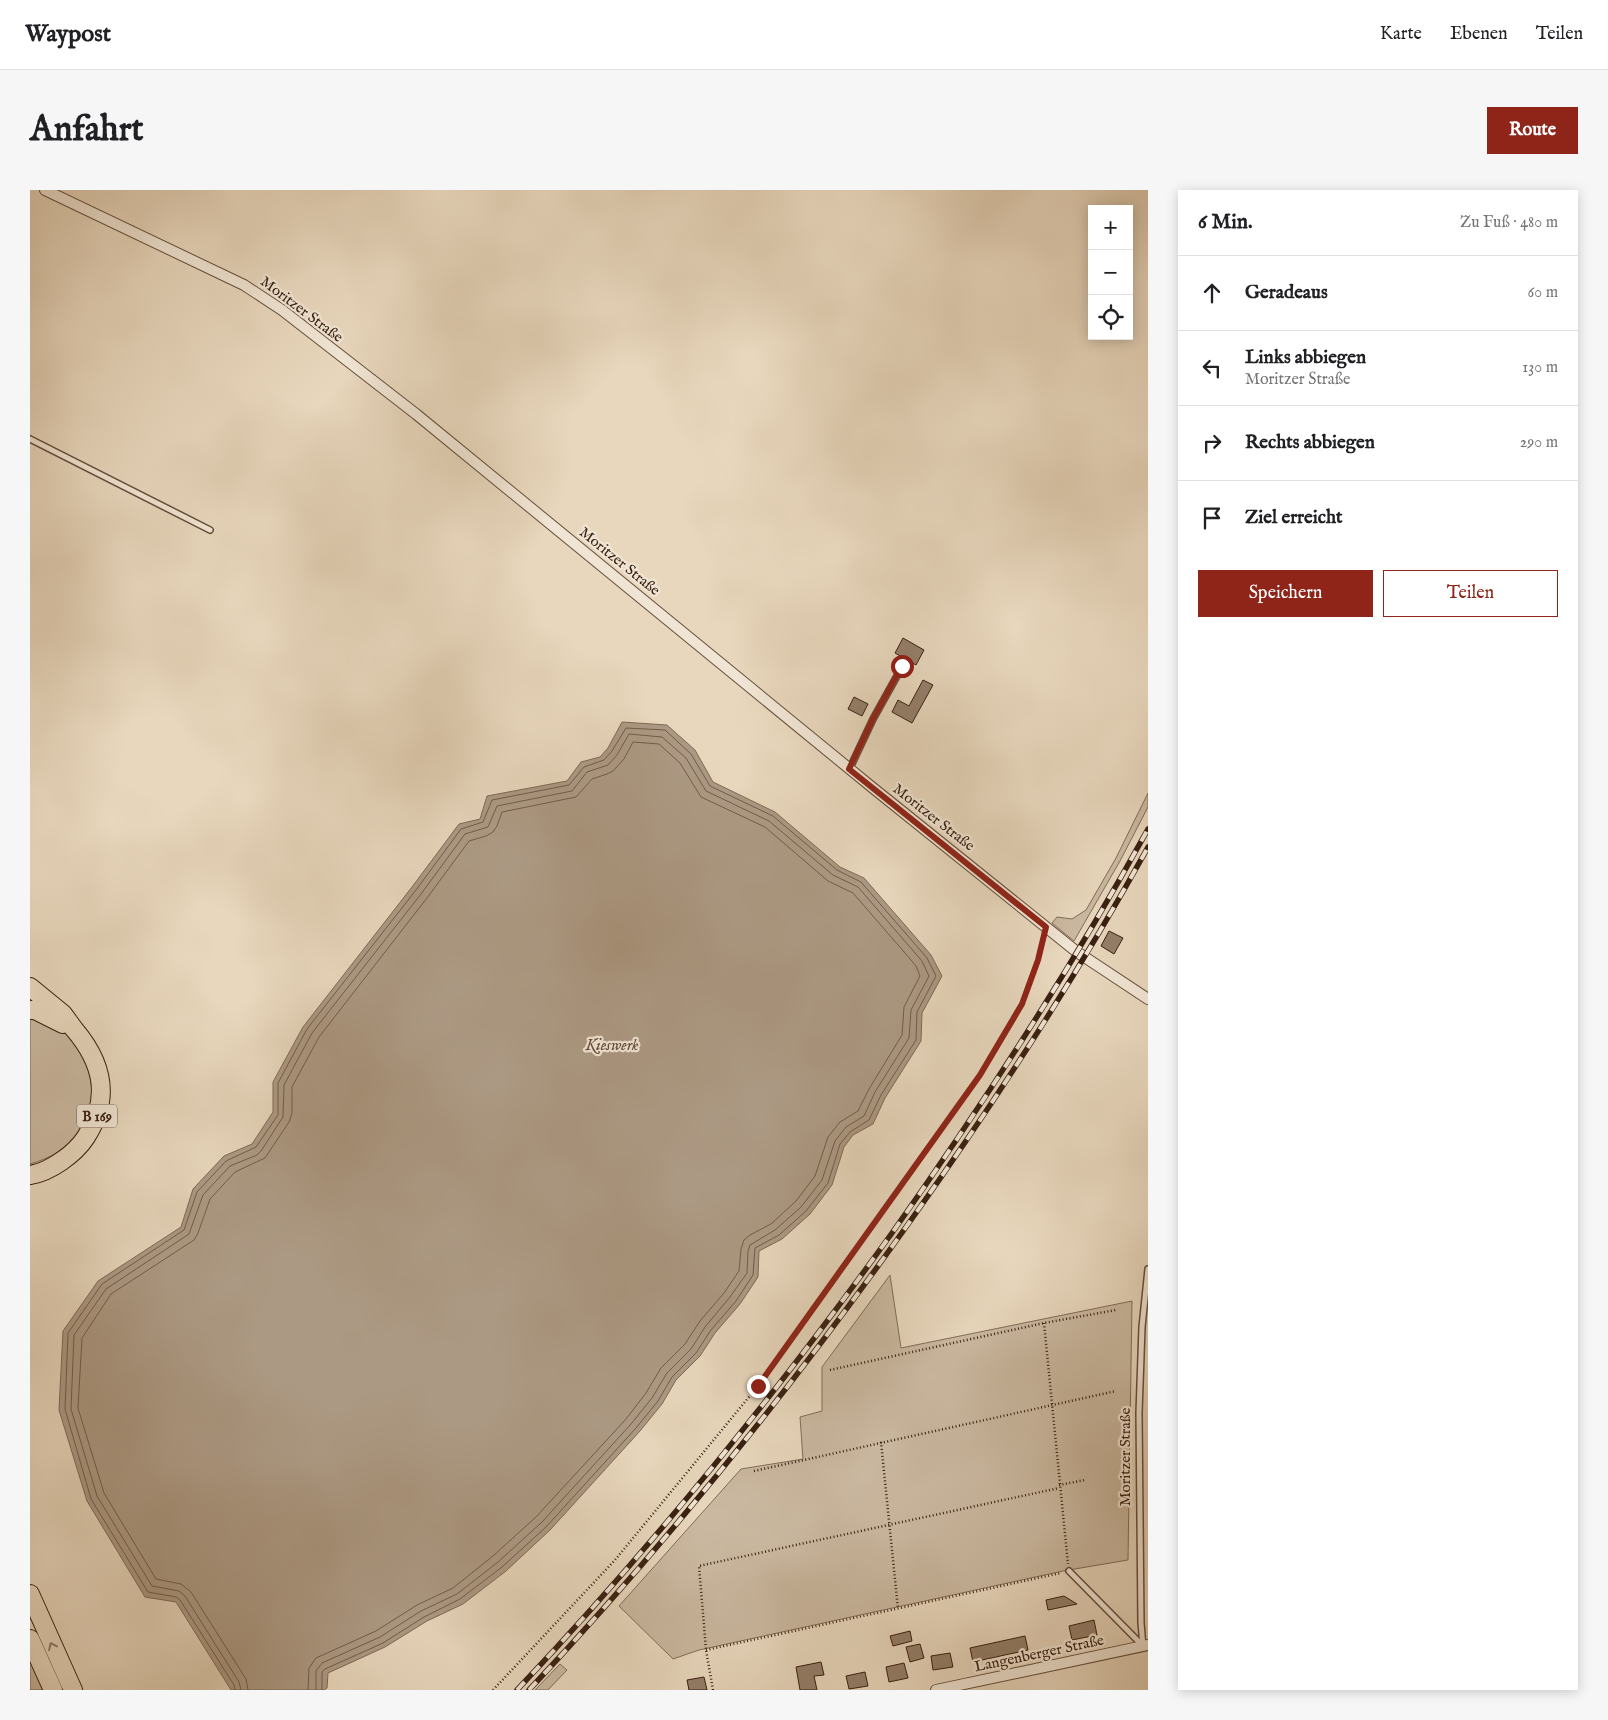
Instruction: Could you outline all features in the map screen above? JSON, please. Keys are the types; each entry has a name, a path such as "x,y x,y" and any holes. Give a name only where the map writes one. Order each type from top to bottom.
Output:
{"highway":[{"name":"B 169","path":"30,987 64,1015 82,1037 96,1062 102,1092 95,1123 80,1147 59,1163 30,1175"},
{"path":"30,1010 35,1010 76,1030"},
{"path":"30,1594 72,1690"},
{"path":"30,1639 53,1690"}],"street":[{"name":"Moritzer Straße","path":"45,190 244,285 282,310 416,414 849,769 1046,927 1084,957 1148,1000"},
{"name":"Langenberger Straße","path":"936,1690 1146,1645"}],"lane":[{"path":"30,439 210,530"},
{"path":"849,769 873,719 902,666"},
{"name":"Moritzer Straße","path":"1146,1645 1141,1623 1139,1413 1142,1327 1148,1269"},
{"path":"1069,1571 1146,1645"}],"path":[{"path":"493,1690 615,1560 758,1386 980,1075 1022,1004 1038,960 1046,927"},
{"path":"830,1370 1044,1323 1116,1310"},
{"path":"706,1650 1069,1571 1044,1323"},
{"path":"754,1470 1116,1390"},
{"path":"881,1442 898,1609"},
{"path":"713,1690 706,1650 699,1566 1085,1480"}],"shaded area":[{"path":"1148,793 1148,807 1120,861 1074,941 1052,923 1057,917 1072,919 1086,910 1116,858"},
{"path":"30,1015 49,1021 65,1030 71,1037 87,1061 92,1092 86,1120 79,1132 58,1152 30,1164"},
{"path":"890,1275 901,1348 1132,1301 1128,1560 1063,1571 699,1650 673,1659 619,1606 741,1469 803,1459 800,1417 822,1411 822,1367"},
{"path":"30,1660 44,1690 30,1690"},
{"path":"560,1664 567,1670 548,1690 535,1690"}],"water":[{"name":"Kieswerk","path":"622,722 667,725 695,750 713,782 775,812 840,867 864,878 931,955 942,976 922,1013 921,1041 885,1098 873,1124 853,1135 844,1147 832,1185 810,1214 782,1239 759,1251 758,1277 740,1304 715,1333 700,1356 676,1380 662,1404 640,1431 550,1530 506,1571 463,1604 427,1621 385,1647 328,1673 327,1688 324,1690 231,1690 176,1602 145,1597 87,1501 59,1410 63,1331 98,1281 181,1227 193,1189 224,1156 252,1144 273,1112 273,1082 303,1027 459,824 480,819 487,796 567,781 581,762 600,757 608,748"}],"building":[{"path":"903,638 924,650 916,665 895,653"},
{"path":"923,680 933,685 912,723 892,712 898,700 909,706"},
{"path":"854,697 868,704 862,716 848,709"},
{"path":"1109,931 1123,938 1114,954 1101,946"},
{"path":"1064,1596 1077,1604 1048,1610 1046,1600"},
{"path":"1094,1620 1097,1635 1072,1640 1069,1626"},
{"path":"910,1631 912,1641 893,1646 890,1636"},
{"path":"1025,1636 1028,1650 973,1662 970,1648"},
{"path":"920,1644 924,1658 910,1662 906,1647"},
{"path":"950,1653 953,1667 933,1670 931,1656"},
{"path":"821,1662 824,1675 814,1676 817,1690 800,1690 796,1667"},
{"path":"904,1663 908,1678 889,1682 886,1667"},
{"path":"865,1672 868,1686 849,1689 846,1676"},
{"path":"704,1677 707,1690 689,1690 687,1680"}],"railway":[{"path":"517,1690 616,1581 712,1468 804,1352 892,1233 1026,1035 1119,881 1148,829"},
{"path":"529,1690 680,1520 728,1462 867,1282 943,1175 1035,1037 1093,943 1148,847"}],"route":[{"path":"758,1386 980,1075 1022,1004 1038,960 1046,927 950,848 849,769 873,719 902,666"}]}
